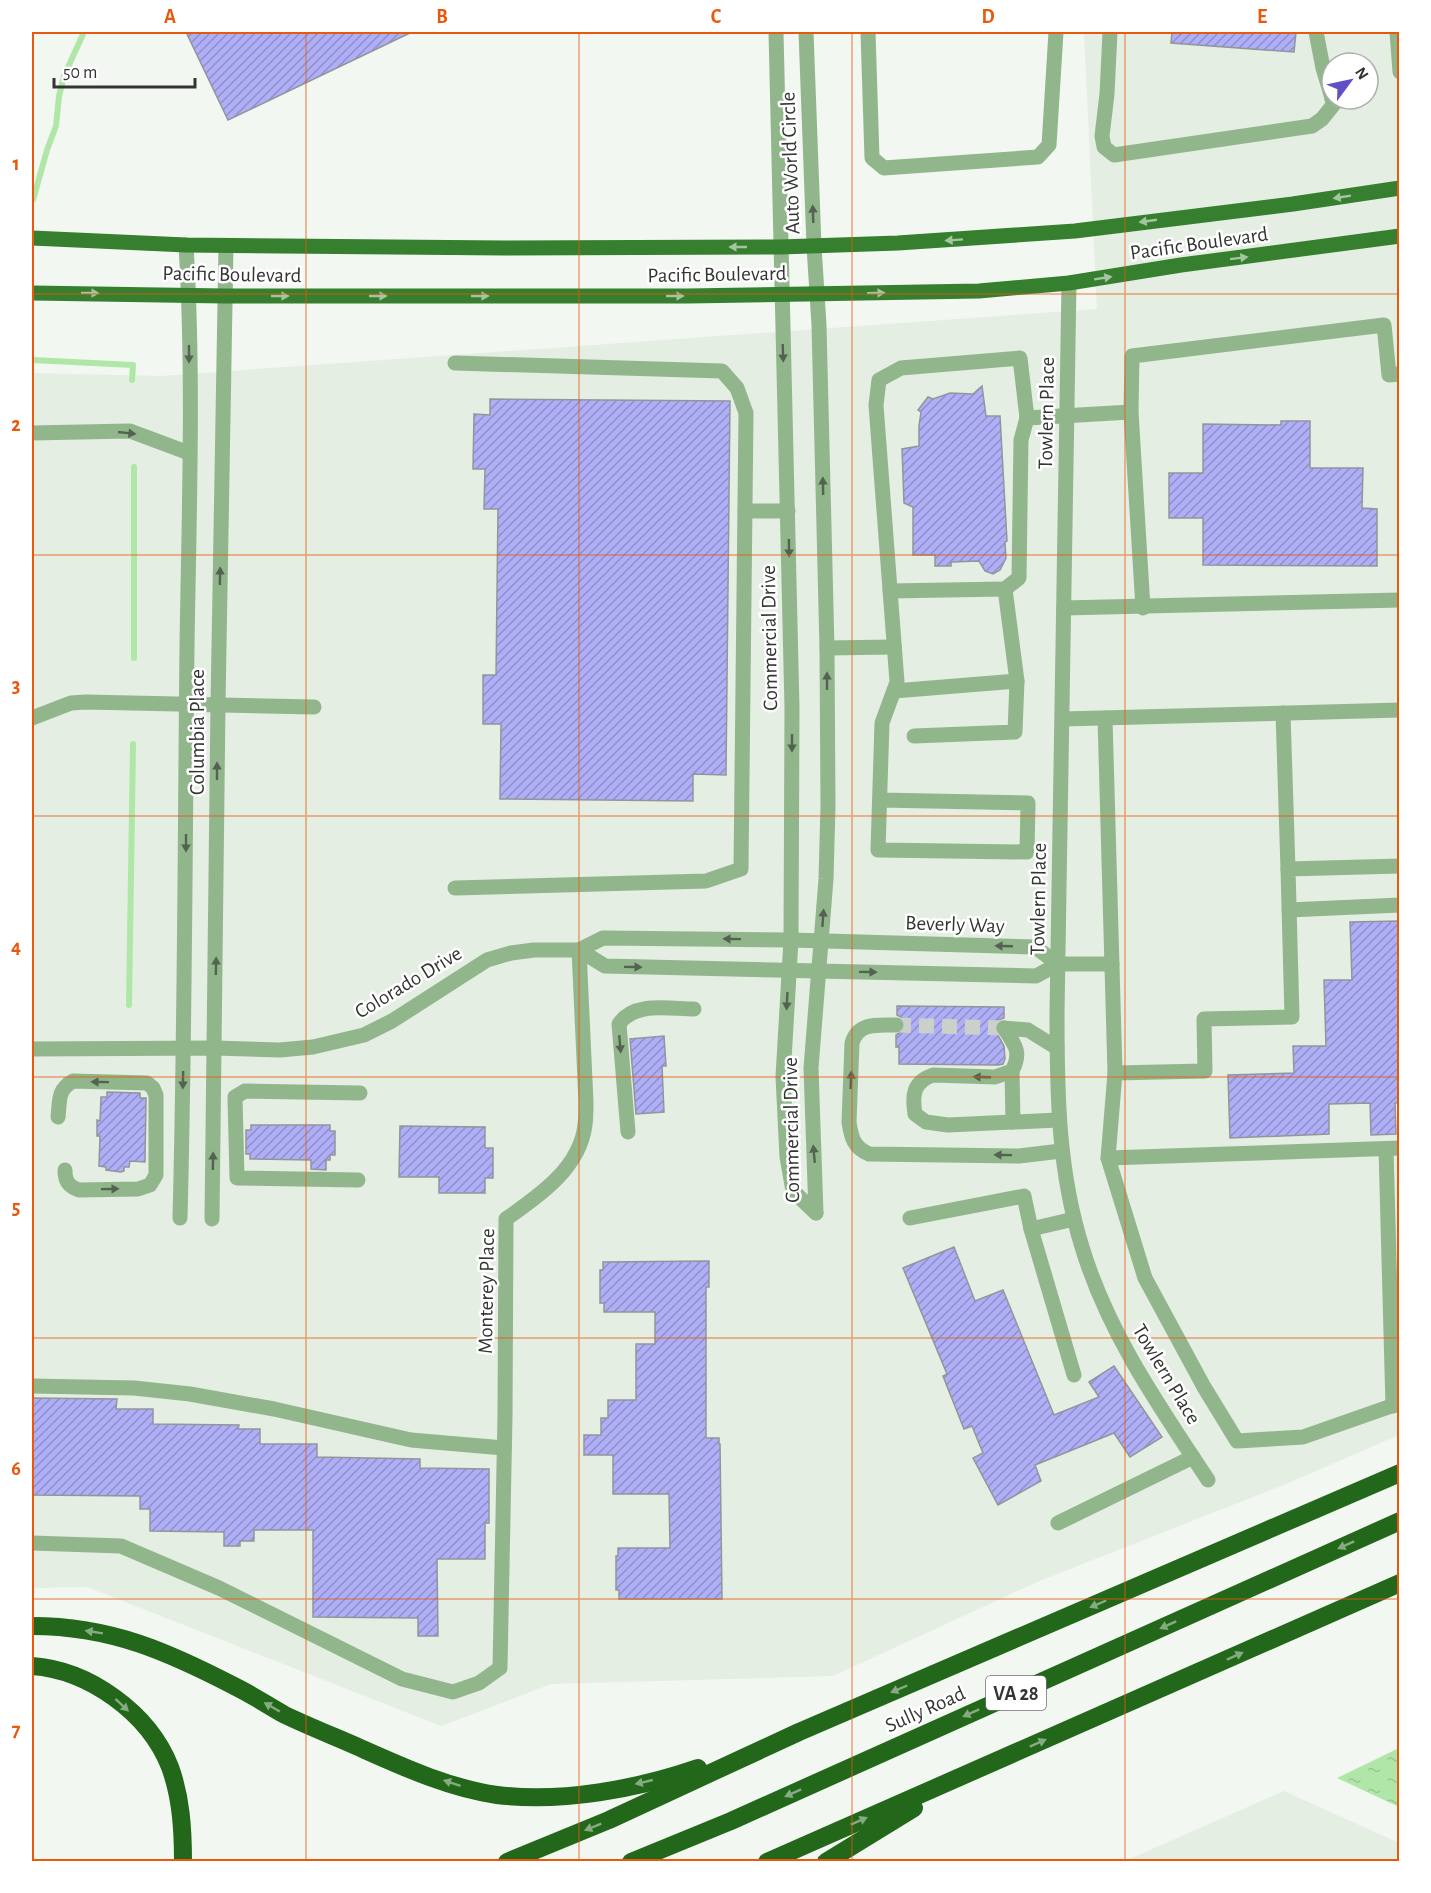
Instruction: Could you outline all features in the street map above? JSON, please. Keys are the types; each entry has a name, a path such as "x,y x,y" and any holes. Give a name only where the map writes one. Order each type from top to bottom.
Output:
{"highway":[{"path":"507,1862 609,1820 799,1732 1400,1473"},
{"name":"Sully Road","path":"631,1862 731,1821 1400,1521"},
{"name":"VA 28","path":"767,1862 1400,1583"},
{"path":"32,1626 52,1626 97,1632 140,1643 239,1688 286,1715 388,1760 455,1785 498,1795 552,1797 596,1793 679,1775 799,1732"},
{"path":"32,1666 45,1667 75,1676 112,1695 150,1731 169,1765 177,1793 183,1829 183,1862"},
{"path":"826,1862 984,1766"}],"main road":[{"name":"Pacific Boulevard","path":"32,238 226,246 780,247 898,243 1075,231 1293,204 1400,188"},
{"name":"Pacific Boulevard","path":"32,293 225,296 781,295 979,291 1069,283 1181,265 1400,236"}],"street":[{"name":"Auto World Circle","path":"776,32 780,247"},
{"name":"Auto World Circle","path":"806,32 817,293"},
{"path":"868,32 872,158 884,168 1038,157 1049,145 1056,32"},
{"path":"1110,32 1102,136 1104,147 1114,155 1312,126 1328,111"},
{"path":"1316,32 1320,53"},
{"path":"1397,32 1400,72"},
{"name":"Columbia Place","path":"180,1218 184,1050 189,453 189,295 186,245"},
{"name":"Columbia Place","path":"212,1220 226,246"},
{"name":"Commercial Drive","path":"780,247 792,708 791,940 783,1077 787,1157 793,1191 816,1213 811,1068 822,941 828,817 827,648 817,293"},
{"name":"Towlern Place","path":"1069,283 1057,1048 1061,1151 1074,1219 1100,1299 1143,1382 1208,1480"},
{"path":"1143,608 1131,412 1132,356 1384,325 1389,375 1400,374"},
{"path":"880,800 1028,803 1027,852 878,850 882,723 897,682 894,647 876,405 879,380 901,368 1020,358 1027,418 1021,440 1019,578 1005,589 890,591"},
{"path":"455,363 722,371 737,388 746,413 741,869 706,881 456,888"},
{"path":"1027,418 1131,412"},
{"path":"32,433 130,431 189,453"},
{"path":"745,511 788,511"},
{"path":"914,736 1015,732 1017,681 1005,589"},
{"path":"1064,608 1143,608 1400,600"},
{"path":"827,648 894,647"},
{"path":"894,691 1017,681"},
{"path":"32,718 71,703 86,702 314,707"},
{"path":"1063,718 1400,710"},
{"path":"1115,1073 1205,1071 1204,1019 1292,1017 1283,713"},
{"path":"1105,718 1115,1073 1108,1158 1145,1278 1237,1441 1303,1437 1396,1405 1393,1149 1108,1158"},
{"path":"1288,869 1400,866"},
{"path":"1289,910 1400,905"},
{"name":"Colorado Drive","path":"32,1049 280,1050 313,1047 364,1035 415,1007 454,979 487,960 511,953 534,950 579,950 603,938 791,940"},
{"name":"Beverly Way","path":"791,940 1035,947 1058,964"},
{"path":"579,950 605,966 789,971 1036,976 1058,964 1112,964"},
{"name":"Monterey Place","path":"32,1543 121,1546 219,1588 402,1679 453,1692 479,1683 500,1668 506,1219 529,1203 555,1180 568,1166 583,1138 586,1102 579,950"},
{"path":"628,1132 619,1024 623,1018 637,1010 694,1009"},
{"path":"896,1024 865,1027 855,1034 852,1042 850,1134 861,1150 869,1154 1019,1155 1061,1151"},
{"path":"1013,1122 1012,1071 1018,1060 1016,1046 1004,1028 1028,1030 1057,1048"},
{"path":"1012,1071 995,1077 933,1075 923,1078 915,1088 913,1101 915,1114 927,1122 948,1125 1058,1120"},
{"path":"58,1117 61,1093 64,1086 73,1081 147,1083 156,1095 156,1175 150,1185 138,1189 79,1190 70,1186 66,1180 65,1170"},
{"path":"358,1180 237,1178 235,1097 244,1091 360,1093"},
{"path":"910,1218 1024,1196 1031,1229 1074,1375"},
{"path":"1031,1229 1074,1219"},
{"path":"32,1386 134,1388 190,1394 274,1409 411,1440 504,1448"},
{"path":"1058,1523 1193,1457"}],"shaded area":[{"path":"1084,32 1399,32 1399,1435 1286,1484 1037,1582 833,1676 551,1684 441,1726 87,1587 32,1588 32,373 161,376 1097,309"},
{"path":"1284,1791 1399,1843 1399,1861 1125,1861"}],"water":[{"path":"1399,1748 1399,1807 1337,1778"}],"building":[{"path":"186,32 412,32 228,120"},
{"path":"1172,32 1296,32 1294,52 1171,43"},
{"path":"982,386 986,416 1000,416 1007,541 1005,542 1006,558 1000,570 993,574 985,571 979,561 951,562 951,566 935,566 935,555 913,555 913,507 904,503 902,449 919,446 921,412 918,410 928,397 933,399 950,393 973,394"},
{"path":"490,399 730,401 726,775 693,774 693,801 500,799 501,724 483,724 483,675 496,675 498,509 484,509 485,469 473,469 474,414 490,415"},
{"path":"1281,421 1310,421 1310,468 1363,468 1362,508 1377,509 1377,566 1203,565 1203,518 1169,518 1169,473 1203,473 1203,424 1281,425"},
{"path":"1400,921 1400,1103 1395,1103 1396,1134 1371,1135 1370,1103 1329,1104 1329,1134 1230,1138 1228,1075 1294,1073 1293,1046 1326,1046 1324,980 1352,980 1350,922"},
{"path":"897,1006 1004,1007 1004,1018 998,1020 994,1028 1004,1046 1003,1064 899,1064 896,1035 904,1030 906,1025 897,1015"},
{"path":"664,1036 666,1066 662,1066 664,1112 636,1114 630,1039"},
{"path":"107,1092 140,1093 140,1098 146,1098 145,1162 130,1161 129,1167 124,1167 124,1171 121,1172 106,1170 106,1167 99,1166 100,1136 97,1136 97,1120 100,1121 101,1097 107,1097"},
{"path":"251,1125 330,1125 330,1131 335,1131 335,1155 330,1155 330,1160 326,1160 326,1170 311,1169 311,1160 250,1159 250,1154 246,1154 246,1130 251,1130"},
{"path":"400,1126 485,1127 485,1148 493,1148 493,1178 485,1178 485,1193 439,1193 439,1177 399,1177"},
{"path":"954,1247 975,1301 1003,1290 1054,1415 1099,1397 1089,1382 1114,1366 1162,1437 1130,1457 1114,1433 1035,1465 1041,1481 998,1505 973,1458 983,1453 972,1426 964,1429 943,1376 947,1374 903,1268"},
{"path":"709,1261 709,1287 706,1287 706,1438 719,1438 720,1444 722,1599 619,1599 619,1590 616,1590 618,1548 670,1548 669,1494 613,1494 613,1455 584,1455 584,1435 601,1435 601,1418 608,1418 608,1400 636,1400 636,1344 655,1344 655,1312 604,1312 604,1303 600,1303 600,1270 603,1270 603,1262"},
{"path":"32,1398 117,1399 116,1409 153,1409 153,1424 239,1425 238,1429 260,1429 260,1444 317,1444 317,1457 420,1459 420,1468 489,1469 489,1523 485,1523 485,1559 437,1559 438,1636 418,1636 418,1618 313,1617 313,1530 254,1530 254,1541 240,1541 240,1546 224,1546 224,1532 150,1531 150,1509 140,1509 140,1496 32,1495"}],"waterway":[{"path":"33,200 56,126 64,76 84,32"},
{"path":"32,360 133,365 132,380"},
{"path":"134,467 134,658"},
{"path":"129,1005 133,744"}],"tunnel":[{"path":"896,1025 1004,1028"}]}
